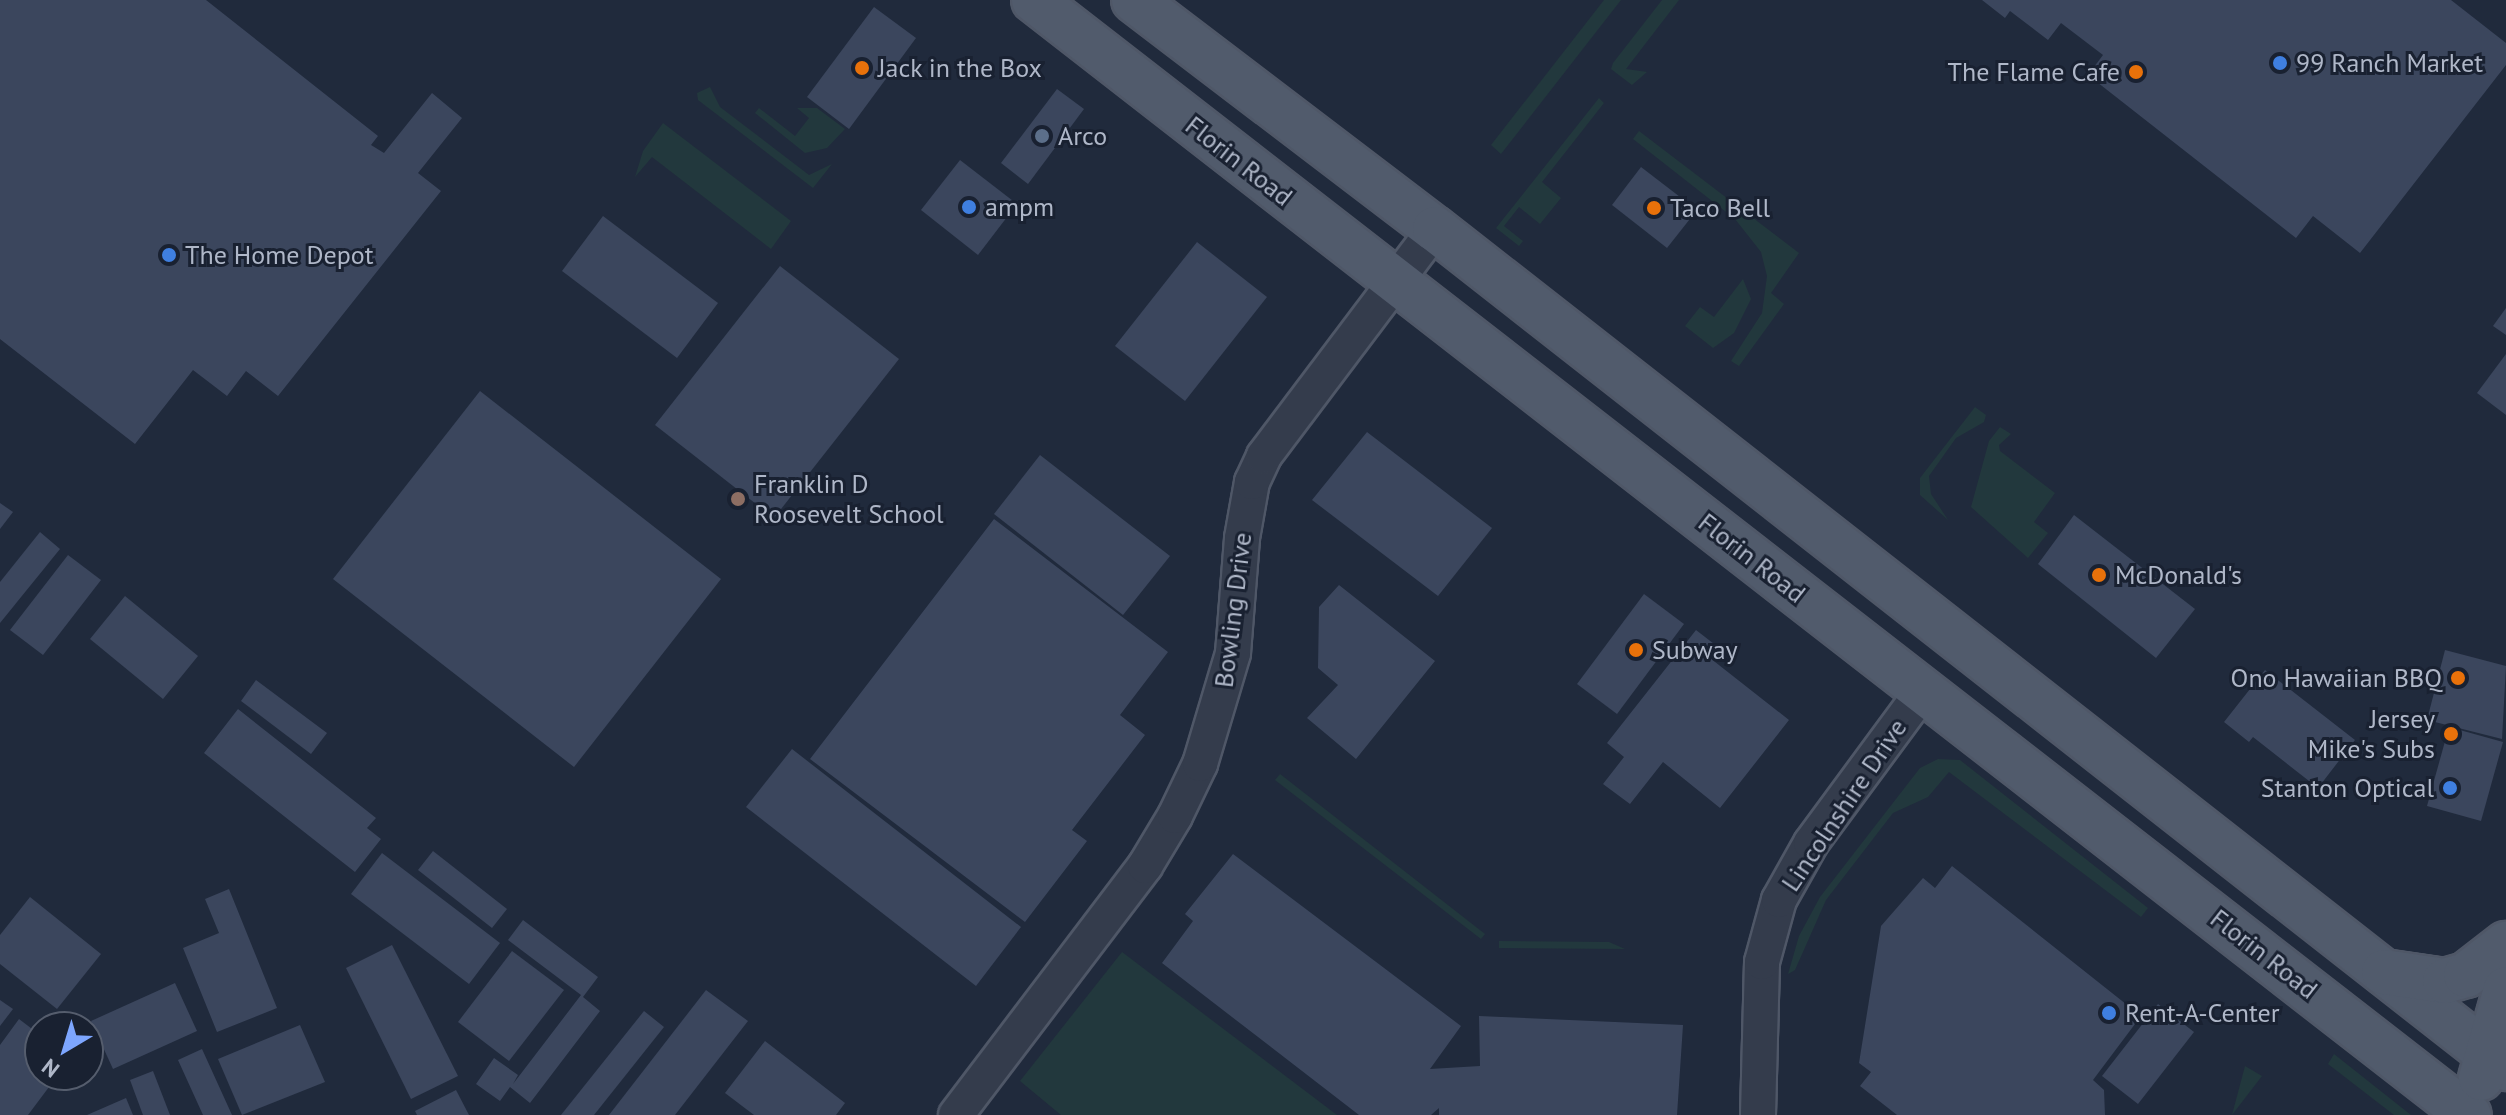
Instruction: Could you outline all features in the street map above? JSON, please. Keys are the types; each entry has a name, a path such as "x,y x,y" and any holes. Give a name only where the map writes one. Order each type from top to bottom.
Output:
{"main road":[{"name":"Florin Road","path":"1034,0 2470,1115"},
{"path":"1134,0 1435,229 2497,1062"},
{"path":"2382,971 2445,981 2466,975 2506,944"},
{"path":"2470,1115 2497,1062 2506,989"}],"street":[{"name":"Bowling Drive","path":"956,1115 1145,866 1175,816 1205,750 1233,653 1242,538 1252,482 1264,456 1435,229"},
{"name":"Lincolnshire Drive","path":"1758,1115 1762,962 1779,900 1811,843 1924,690"}],"green space":[{"path":"1604,0 1621,0 1501,154 1491,145"},
{"path":"1662,0 1679,0 1626,69 1647,72 1632,85 1611,69 1613,63"},
{"path":"710,87 720,107 809,175 832,164 813,188 698,100 697,93"},
{"path":"1599,98 1604,103 1542,182 1561,198 1540,224 1519,207 1504,226 1523,241 1519,246 1496,228"},
{"path":"759,108 795,136 809,118 797,108 817,108 845,129 827,148 805,153 755,113"},
{"path":"663,123 791,221 771,249 652,157 635,177 643,151"},
{"path":"1639,131 1799,253 1771,293 1784,304 1739,366 1731,361 1762,313 1767,276 1761,252 1735,219 1633,139"},
{"path":"1743,279 1751,299 1734,333 1713,348 1685,326 1700,307 1714,317"},
{"path":"1975,407 1986,415 1984,422 1956,438 1929,476 1931,494 1948,520 1920,495 1920,478"},
{"path":"2000,427 2011,434 1999,445 2000,451 2055,493 2034,522 2048,533 2028,558 1971,507 1989,441"},
{"path":"1938,759 1960,760 2148,908 2141,917 1949,772 1928,797 1893,813 1826,900 1795,970 1788,974 1799,936 1820,897 1920,768"},
{"path":"1280,774 1485,934 1481,939 1275,780"},
{"path":"1499,941 1609,942 1625,949 1499,948"},
{"path":"1122,952 1337,1115 1061,1115 1020,1081"},
{"path":"2334,1054 2411,1115 2394,1115 2328,1064"},
{"path":"2245,1066 2262,1076 2232,1115"}],"building":[{"name":"The Home Depot","path":"0,0 206,0 378,136 371,145 384,153 432,93 462,118 418,173 441,191 278,396 246,371 227,396 193,370 135,444 0,339"},
{"path":"1982,0 2451,0 2506,43 2506,65 2360,253 2313,216 2296,238 2088,75 2103,55 2061,23 2048,40 2010,11 2005,18"},
{"name":"Jack in the Box","path":"874,7 916,38 849,129 807,97"},
{"name":"Arco","path":"1057,89 1084,109 1028,184 1001,163"},
{"name":"ampm","path":"960,160 1017,204 978,255 921,210"},
{"name":"Taco Bell","path":"1641,167 1697,210 1667,248 1612,205"},
{"path":"603,216 718,303 677,358 562,271"},
{"path":"1197,242 1267,297 1185,401 1115,346"},
{"path":"780,266 899,359 774,518 655,425"},
{"path":"2506,308 2506,335 2493,326"},
{"path":"2506,354 2506,415 2477,393"},
{"path":"480,391 721,579 574,767 333,579"},
{"path":"1367,432 1492,528 1438,596 1312,500"},
{"path":"1040,455 1170,556 1123,615 994,514"},
{"path":"0,503 13,512 0,529"},
{"path":"2074,515 2195,609 2156,658 2038,564"},
{"path":"994,519 1168,652 1120,715 1145,735 1072,830 1087,841 1025,922 810,759"},
{"path":"40,532 60,549 0,623 0,582"},
{"path":"68,555 101,580 43,655 10,630"},
{"path":"1339,585 1435,661 1356,759 1307,718 1338,685 1318,668 1319,607"},
{"path":"1644,594 1684,624 1617,714 1577,684"},
{"path":"125,596 198,656 163,699 90,639"},
{"path":"1696,630 1718,647 1710,658 1789,720 1720,808 1663,762 1630,804 1603,784 1624,757 1607,743"},
{"path":"2445,650 2506,666 2502,739 2427,720"},
{"path":"2265,670 2355,740 2318,788 2253,737 2249,742 2224,722"},
{"path":"256,680 327,733 311,754 241,701"},
{"path":"238,709 376,818 367,828 381,839 355,872 204,753"},
{"path":"2449,727 2503,742 2481,821 2427,806"},
{"path":"792,749 1021,927 976,986 746,807"},
{"path":"433,851 507,909 492,928 418,870"},
{"path":"382,853 500,943 469,984 351,894"},
{"path":"1233,854 1461,1026 1430,1069 1480,1066 1479,1016 1683,1025 1677,1115 1439,1115 1439,1108 1431,1115 1359,1115 1162,963 1193,921 1185,914"},
{"path":"1952,866 2141,1016 2093,1080 2104,1090 2105,1115 1897,1115 1860,1086 1871,1072 1859,1063 1881,926 1923,878 1935,888"},
{"path":"229,889 277,1008 217,1032 183,948 219,933 205,899"},
{"path":"30,897 101,954 57,1009 0,964 0,935"},
{"path":"523,920 598,977 583,997 600,1011 530,1103 510,1087 500,1101 476,1084 494,1058 518,1075 513,1084 581,995 508,940"},
{"path":"392,945 458,1076 411,1099 346,968"},
{"path":"512,951 564,990 509,1061 458,1022"},
{"path":"175,983 197,1031 113,1069 104,1049 104,1015"},
{"path":"706,990 748,1021 675,1115 609,1115"},
{"path":"0,1000 13,1009 0,1026"},
{"path":"2158,1004 2194,1032 2138,1104 2102,1076"},
{"path":"644,1011 664,1027 594,1115 561,1115"},
{"path":"19,1019 24,1023 24,1091 46,1091 28,1115 0,1115 0,1045"},
{"path":"300,1025 325,1082 242,1115 218,1059"},
{"path":"765,1041 845,1103 836,1115 754,1115 725,1093"},
{"path":"202,1049 232,1115 203,1115 178,1060"},
{"path":"153,1071 170,1115 143,1115 130,1080"},
{"path":"456,1090 469,1115 417,1115 415,1111"},
{"path":"126,1098 133,1115 87,1115"}],"place":[{"name":"99 Ranch Market","path":"2280,63"},
{"name":"Jack in the Box","path":"862,68"},
{"name":"The Flame Cafe","path":"2136,72"},
{"name":"Arco","path":"1042,136"},
{"name":"ampm","path":"969,207"},
{"name":"Taco Bell","path":"1654,208"},
{"name":"The Home Depot","path":"169,255"},
{"name":"Franklin D Roosevelt School","path":"738,499"},
{"name":"McDonald's","path":"2099,575"},
{"name":"Subway","path":"1636,650"},
{"name":"Ono Hawaiian BBQ","path":"2458,678"},
{"name":"Jersey Mike's Subs","path":"2451,734"},
{"name":"Stanton Optical","path":"2450,788"},
{"name":"Rent-A-Center","path":"2109,1013"}]}
